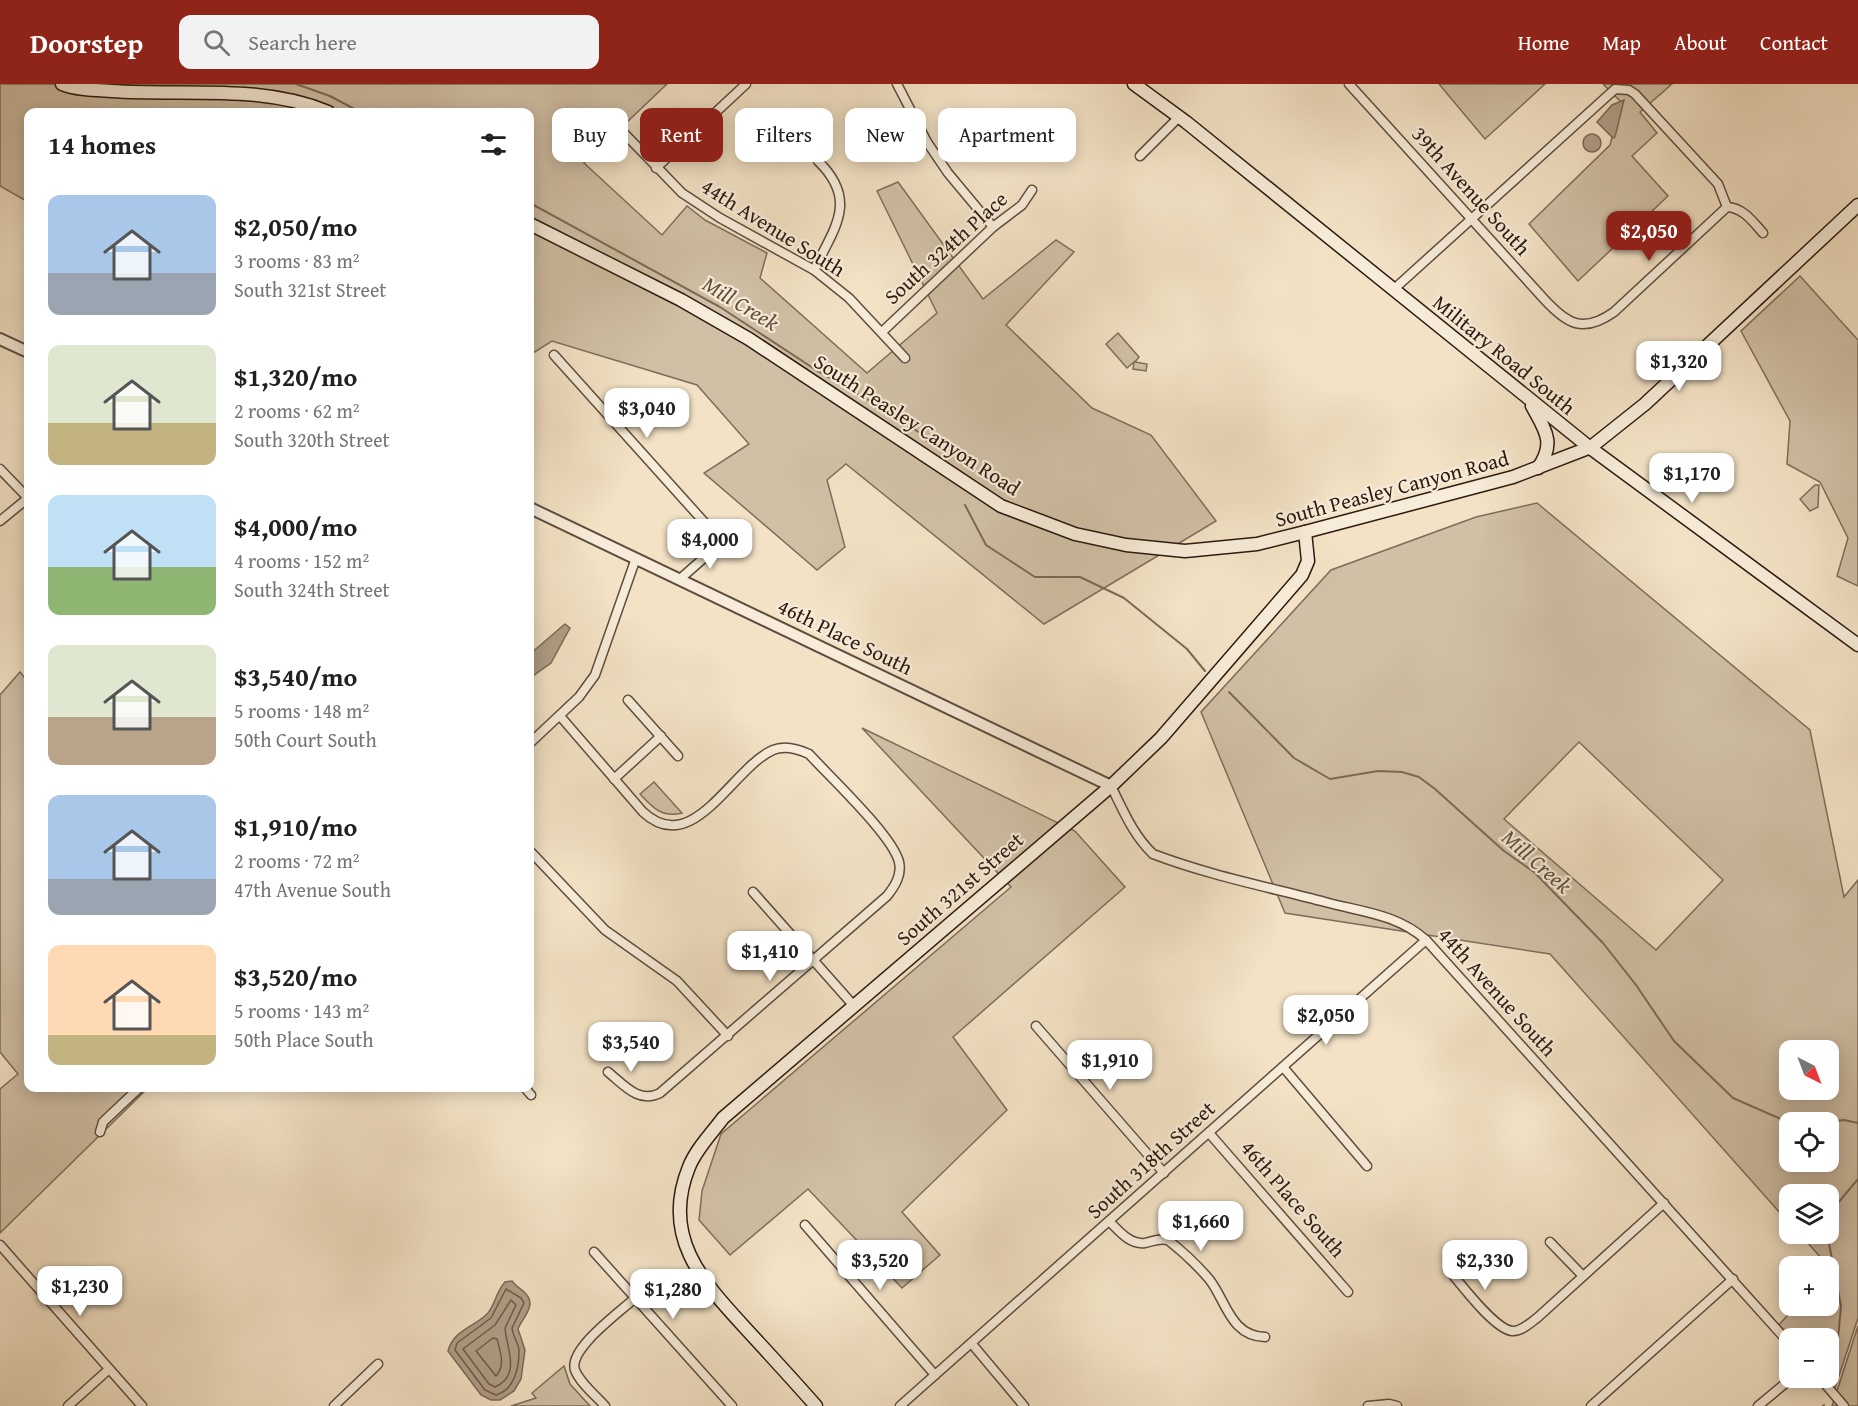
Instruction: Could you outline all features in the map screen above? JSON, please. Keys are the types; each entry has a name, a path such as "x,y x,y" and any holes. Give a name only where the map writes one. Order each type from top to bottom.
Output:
{"main road":[{"path":"62,84 125,92 220,88 262,91 315,108"},
{"name":"Military Road South","path":"1134,84 1179,117 1589,447 1858,645"},
{"name":"South Peasley Canyon Road","path":"534,226 681,300 749,339 892,432 980,494 1028,517 1075,534 1126,545 1185,551 1257,544 1476,488 1538,468 1589,447 1646,404 1858,205"},
{"path":"1529,399 1547,437 1548,453 1538,468"},
{"name":"South 321st Street","path":"816,1406 704,1283 685,1243 680,1223 680,1201 690,1164 723,1118 1111,786 1161,738 1302,574 1308,561 1305,532"}],"street":[{"path":"657,168 746,84"},
{"path":"897,84 927,142 948,173 993,227"},
{"name":"39th Avenue South","path":"1349,84 1549,305 1566,320 1584,324 1605,318 1727,207"},
{"path":"1394,290 1601,98 1615,89 1629,90 1635,94 1718,184 1727,207 1746,214 1763,233"},
{"path":"1140,156 1179,117"},
{"name":"44th Avenue South","path":"628,137 682,193 720,218 813,270 849,298 904,357"},
{"path":"813,270 840,215 842,205 840,195 819,162"},
{"name":"South 324th Place","path":"882,332 993,227 1022,205 1032,190"},
{"path":"0,339 24,350"},
{"path":"554,355 722,542 680,579"},
{"path":"0,469 24,494"},
{"path":"0,521 24,501"},
{"name":"46th Place South","path":"534,510 1111,786"},
{"path":"534,739 579,697 595,675 636,558"},
{"path":"628,700 678,756"},
{"path":"560,716 652,821 674,826 687,823 701,813 772,750 791,748 808,754 893,846 900,868 898,879 887,896 815,962 660,1093 646,1098 637,1096 608,1071"},
{"path":"614,778 661,736"},
{"name":"44th Avenue South","path":"1111,786 1131,826 1142,843 1154,854 1269,888 1392,918 1411,926 1779,1331"},
{"path":"534,855 605,930 678,981 728,1036"},
{"path":"753,892 854,1006"},
{"name":"South 318th Street","path":"900,1406 1426,940"},
{"path":"1036,1026 1164,1173"},
{"path":"1283,1067 1367,1166"},
{"path":"100,1132 103,1122 135,1092"},
{"name":"46th Place South","path":"1209,1133 1348,1292"},
{"path":"1448,1269 1496,1322 1513,1331 1537,1318 1664,1203"},
{"path":"1109,1221 1132,1241 1143,1243 1159,1238 1168,1240 1208,1278 1226,1310 1246,1333 1265,1337"},
{"path":"805,1225 935,1374"},
{"path":"1550,1242 1583,1276"},
{"path":"0,1245 142,1406"},
{"path":"594,1252 732,1406"},
{"path":"1591,1406 1733,1279"},
{"path":"605,1406 578,1375 574,1361 581,1348 635,1298"},
{"path":"972,1344 1024,1406"},
{"path":"334,1406 378,1364"},
{"path":"68,1406 108,1370"},
{"path":"1758,1406 1780,1388"},
{"path":"1828,1388 1844,1406"},
{"path":"1368,1406 1393,1405"}],"shaded area":[{"path":"0,84 667,84 628,121 628,108 552,108 552,162 585,162 662,235 687,206 705,220 767,253 760,278 867,373 937,313 877,191 898,182 983,299 1056,240 1074,252 1006,325 1092,408 1151,435 1216,521 1044,624 846,464 827,480 845,547 817,570 704,473 749,444 697,385 552,341 534,352 534,108 24,108 24,200 0,186"},
{"path":"1439,84 1545,84 1485,139"},
{"path":"1603,84 1672,84 1640,112 1657,133 1632,156 1668,196 1578,281 1529,224 1610,145 1621,102"},
{"path":"1800,276 1858,340 1858,586 1837,576 1848,538 1820,482 1787,464 1790,421 1741,331"},
{"path":"1118,333 1139,357 1135,362 1147,364 1146,371 1133,369 1134,362 1127,368 1106,344"},
{"path":"1815,485 1819,485 1818,507 1810,511 1800,499"},
{"path":"1537,503 1810,730 1844,897 1858,880 1858,1318 1839,1376 1839,1328 1779,1328 1779,1330 1776,1328 1787,1316 1839,1316 1839,1256 1819,1256 1809,1244 1839,1244 1839,1184 1779,1184 1779,1212 1550,954 1285,913 1201,712 1331,570 1476,517","holes":["1579,742 1723,880 1656,950 1504,819"]},
{"path":"20,672 24,677 24,1092 144,1092 0,1233 0,1089 18,1074 0,1052 0,695"},
{"path":"862,728 1075,831 1125,887 953,1037 1007,1110 902,1212 940,1255 902,1288 808,1189 730,1255 699,1220 702,1191 721,1134 1011,887"},
{"path":"654,782 682,813 669,814 658,811 640,794"},
{"path":"1858,1326 1858,1406 1832,1406"},
{"path":"564,1366 570,1384 590,1406 511,1406 536,1398 532,1393"}],"water":[{"path":"1624,100 1613,138 1597,122 1612,105"},
{"path":"1588,134 1596,134 1601,139 1599,150 1588,152 1583,147 1583,139"},
{"path":"565,624 570,628 551,663 534,675 534,651"},
{"path":"512,1281 526,1294 530,1303 528,1312 518,1329 525,1350 521,1379 514,1391 500,1400 491,1400 481,1395 448,1351 459,1334 489,1312 505,1282"}],"waterway":[{"name":"Mill Creek","path":"296,84 330,96 352,108"},
{"name":"Mill Creek","path":"534,205 720,307 816,370 884,409 920,433 928,442"},
{"name":"Mill Creek","path":"965,505 986,545 1035,577 1080,577 1124,598 1187,649 1205,671"},
{"name":"Mill Creek","path":"1229,692 1294,758 1330,779 1378,771 1402,772 1419,777 1435,789 1504,851 1534,872 1603,943 1636,985 1674,1041 1733,1098 1779,1118"},
{"name":"Mill Creek","path":"1839,1121 1858,1123"},
{"path":"1839,1202 1858,1179"},
{"path":"1829,1244 1841,1306 1839,1328"}]}
